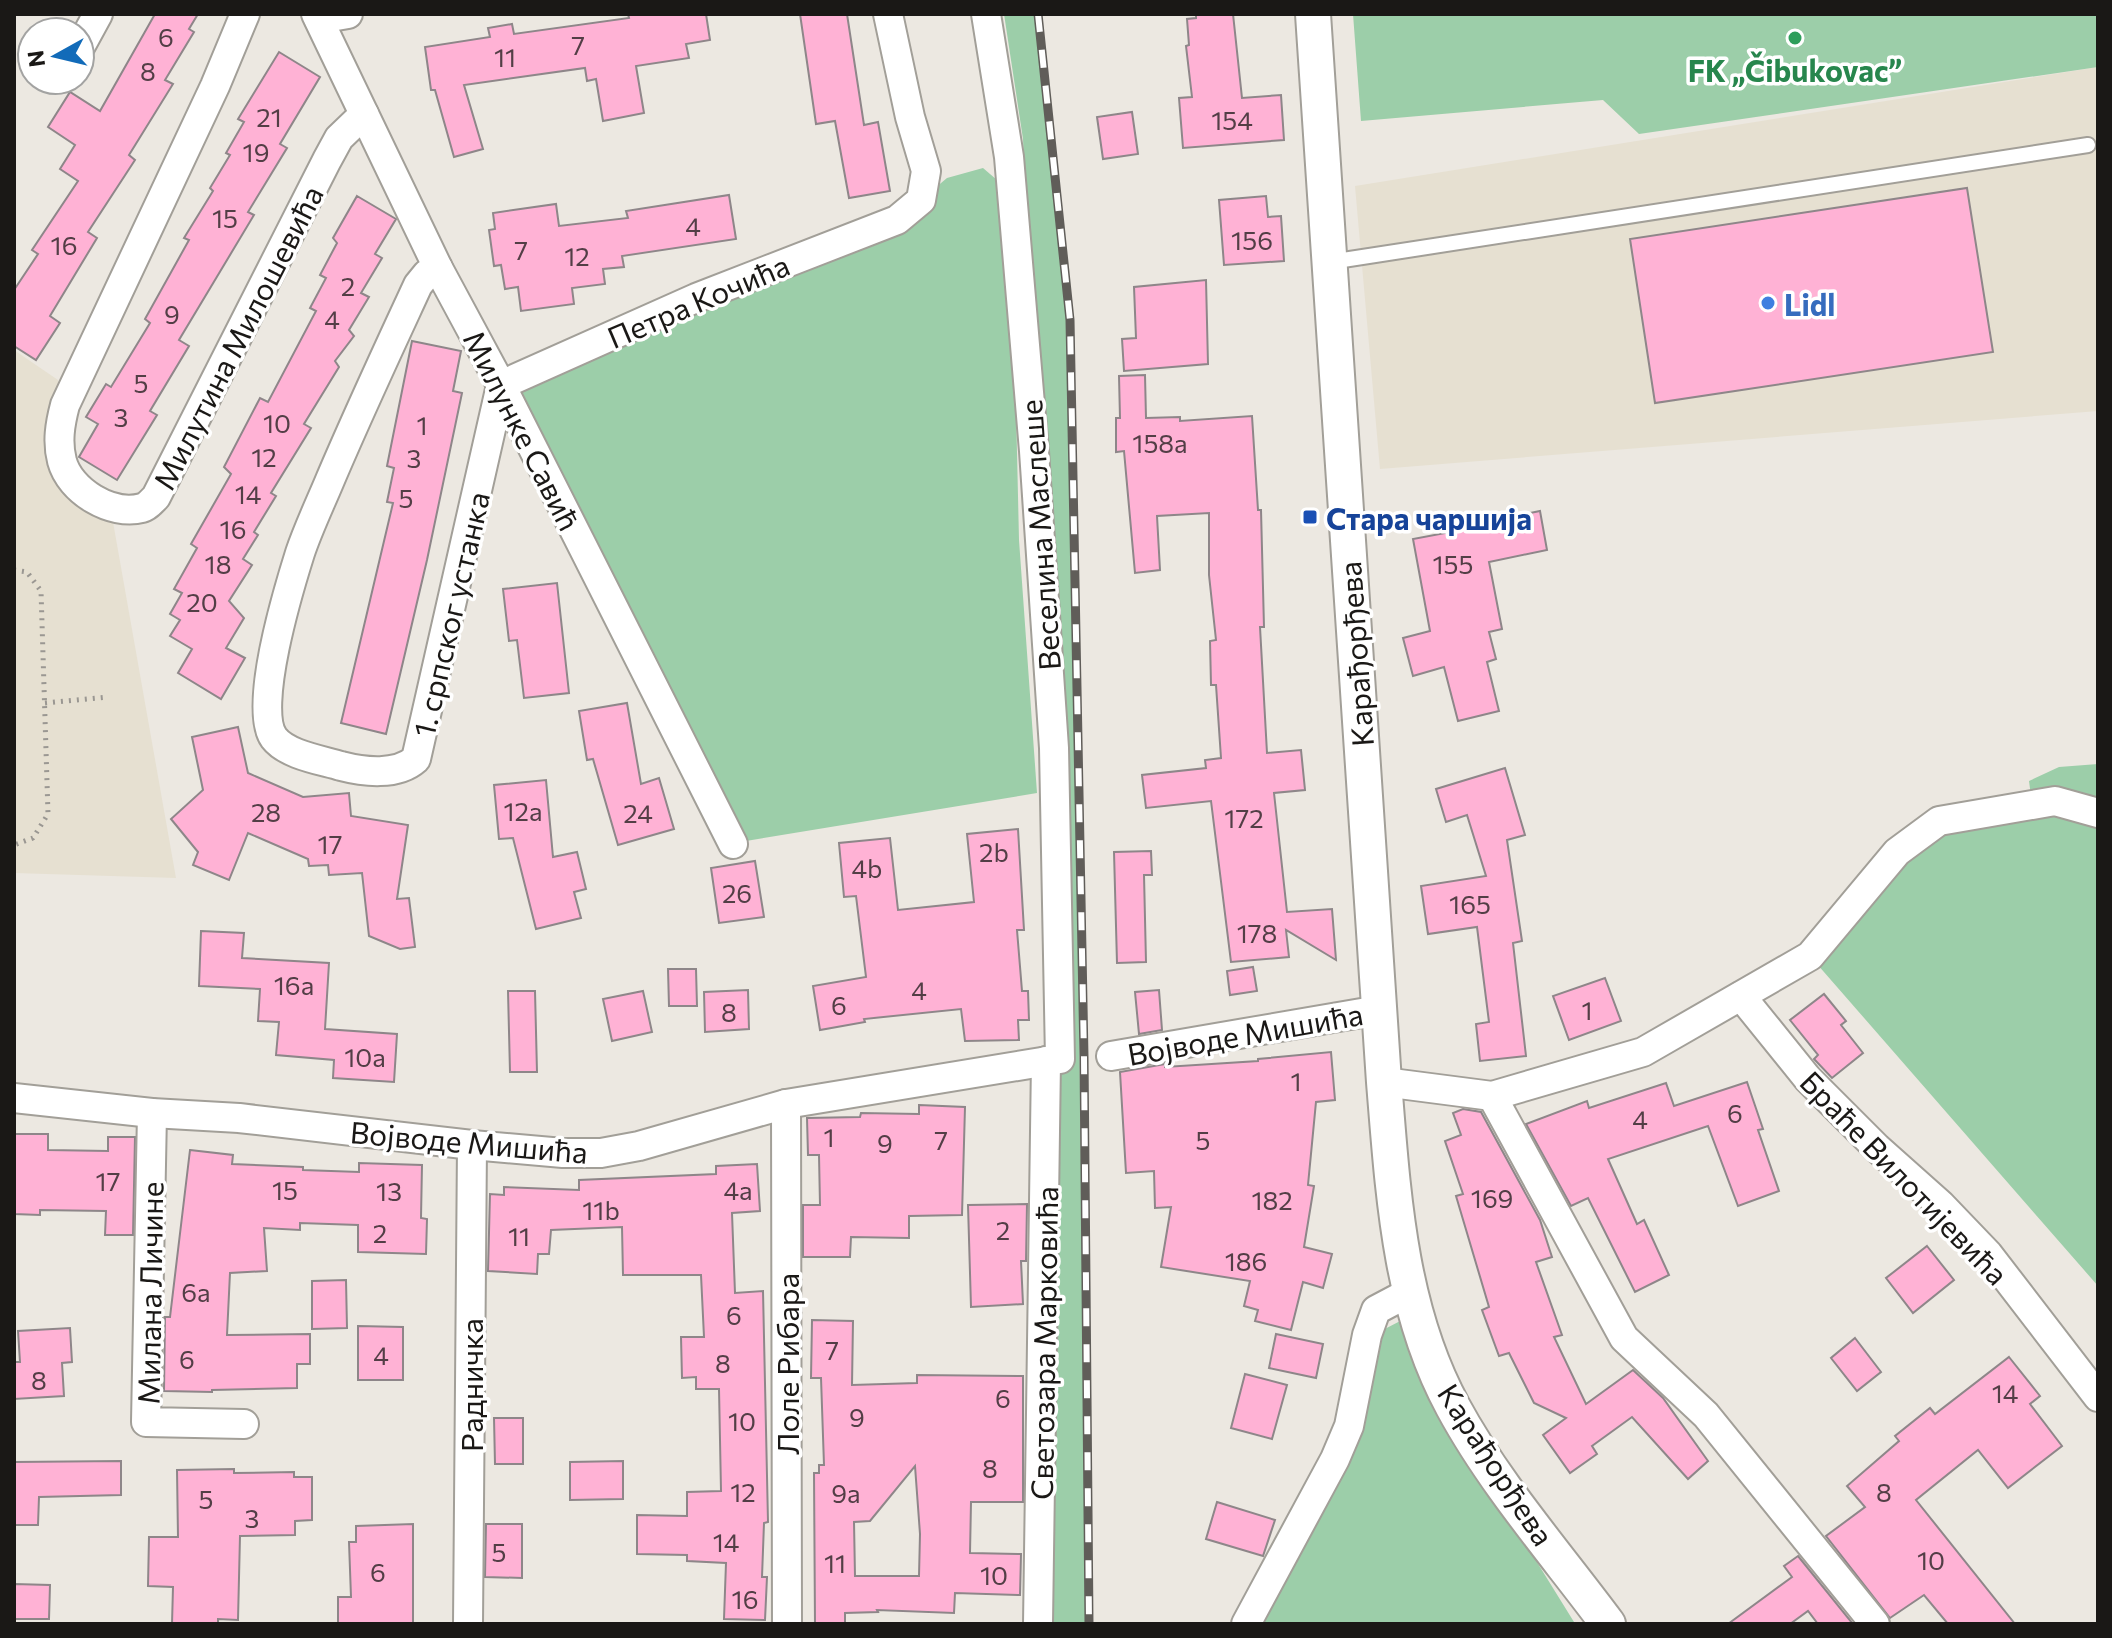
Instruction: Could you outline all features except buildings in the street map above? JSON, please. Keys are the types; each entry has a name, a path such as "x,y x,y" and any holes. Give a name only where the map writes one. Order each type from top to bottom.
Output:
{"street":[{"name":"Милутина Милошевића","path":"245,14 215,86 65,405 59,446 62,464 78,488 91,497 125,510 145,508 156,497 327,160 339,138 364,114"},
{"path":"318,17 348,14"},
{"name":"Петра Кочића","path":"501,385 696,298 897,220 921,200 926,171 910,117 888,14"},
{"name":"Веселина Маслеше","path":"986,14 1009,157 1054,748 1053,1060"},
{"name":"Карађорђева","path":"1313,14 1384,1082 1393,1188 1410,1292 1428,1352 1452,1406 1507,1489 1608,1624"},
{"name":"Милунке Савић","path":"318,17 438,268 501,385 733,844"},
{"name":"1. српског устанка","path":"438,268 427,274 418,285 342,451 300,552 268,675 266,714 273,737 287,748 354,769 384,771 402,768 416,759 501,385"},
{"path":"1384,1082 1492,1096 1643,1052 1810,956 1897,852 1939,821 2055,801 2098,813"},
{"name":"Браће Вилотијевића","path":"1741,996 1808,1079 1988,1254 2098,1397"},
{"name":"Војводе Мишића","path":"1111,1056 1379,1010"},
{"name":"Војводе Мишића","path":"14,1098 152,1113 239,1118 472,1145 601,1153 639,1146 786,1104 1053,1060"},
{"name":"Светозара Марковића","path":"1038,1624 1053,1060"},
{"path":"1492,1096 1624,1338 1706,1415 1875,1624"},
{"name":"Лоле Рибара","path":"786,1104 787,1624"},
{"name":"Милана Личине","path":"152,1113 146,1422 244,1424"},
{"name":"Радничка","path":"468,1624 472,1145"},
{"path":"1246,1624 1335,1459 1349,1426 1367,1335 1376,1310 1410,1292"}],"lane":[{"path":"1329,262 2088,145"}],"path":[{"path":"14,570 27,572 41,591 48,814 33,838 14,845"},
{"path":"45,703 108,697"}],"shaded area":[{"path":"2098,67 2098,411 1380,469 1355,186"},
{"path":"14,350 58,380 65,405 59,446 110,505 176,878 14,873"}],"green space":[{"path":"1004,14 1038,14 1070,320 1087,1624 1040,1624 1059,1059 1023,139"},
{"name":"FK „Čibukovac”","path":"1353,14 2098,14 2098,67 1639,134 1603,100 1361,121"},
{"path":"983,168 997,180 1014,321 1019,540 1037,793 746,841 501,385 897,220 947,178"},
{"path":"2098,764 2098,1286 1810,956 1939,821 2032,804 2029,781 2059,767"},
{"path":"1408,1317 1514,1525 1574,1622 1257,1624 1375,1334"}],"railway":[{"path":"1038,14 1070,320 1084,1057 1089,1624"}],"place":[{"name":"FK „Čibukovac”","path":"1795,38"},
{"name":"Lidl","path":"1768,303"},
{"name":"Стара чаршија","path":"1310,517"}]}
